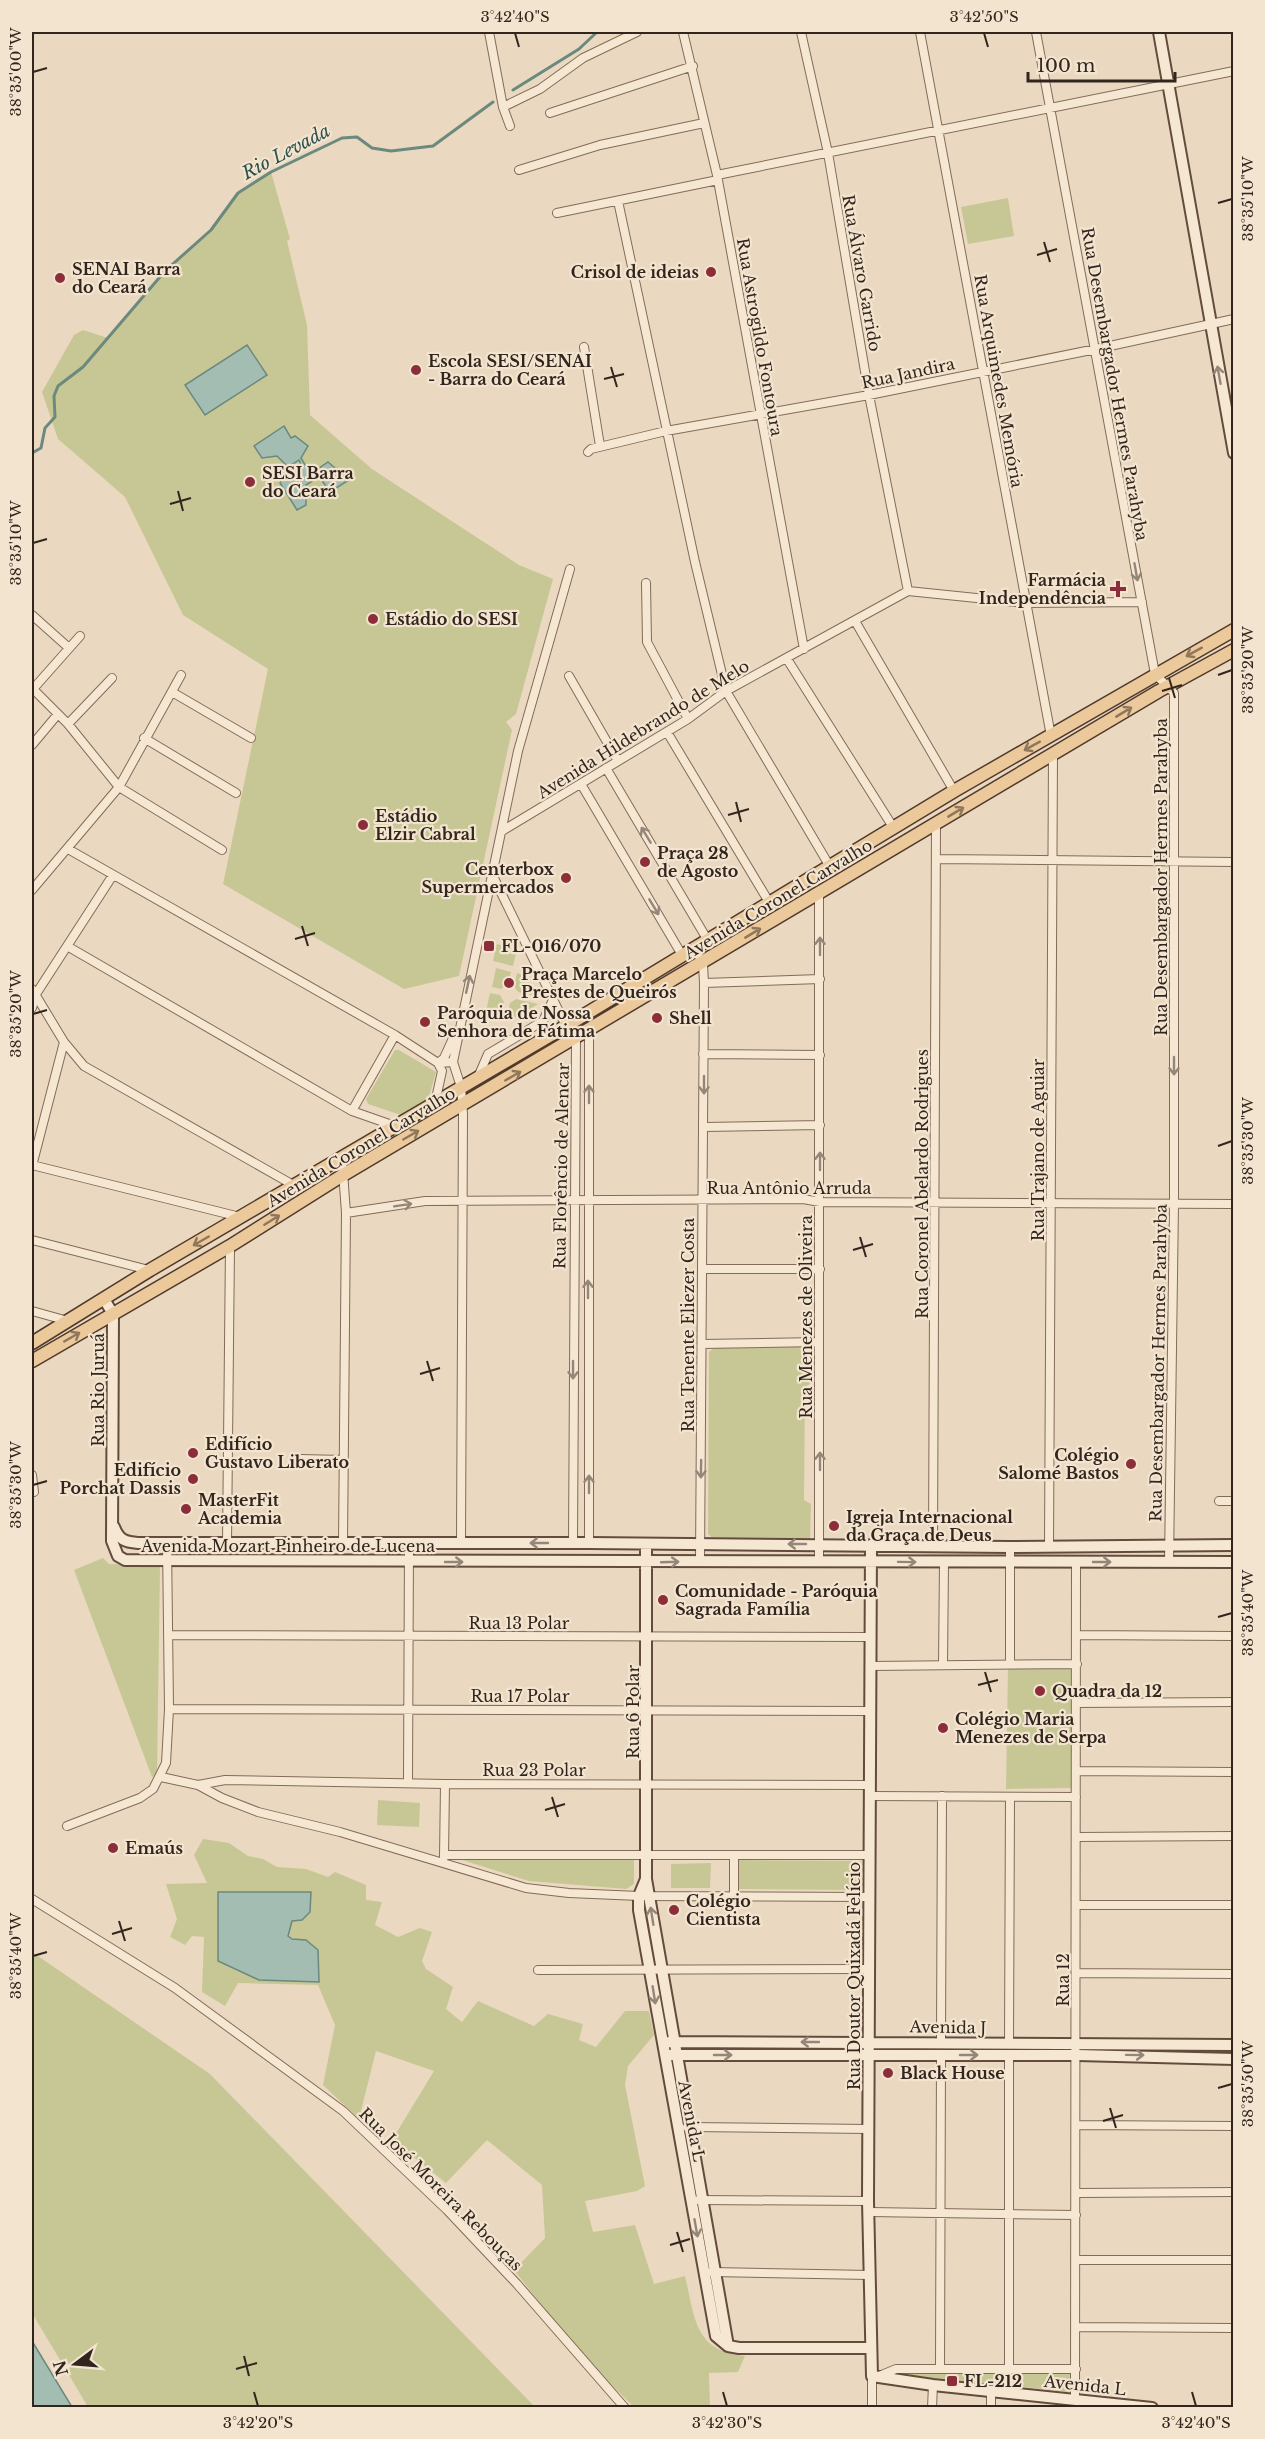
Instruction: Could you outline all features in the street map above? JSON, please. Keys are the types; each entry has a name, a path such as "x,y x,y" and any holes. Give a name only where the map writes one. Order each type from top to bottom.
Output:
{"main road":[{"name":"Avenida Coronel Carvalho","path":"32,1343 150,1270 566,1026 893,827 1233,630"},
{"name":"Avenida Coronel Carvalho","path":"32,1361 230,1246 343,1176 1167,686 1233,650"}],"street":[{"path":"489,32 503,107 510,126"},
{"path":"503,107 540,89 583,58 637,32"},
{"name":"Rua Astrogildo Fontoura","path":"683,32 693,66 717,177 804,649"},
{"name":"Rua Álvaro Garrido","path":"801,32 828,153 869,395 908,591"},
{"name":"Rua Arquimedes Memória","path":"920,32 1051,736"},
{"name":"Rua Desembargador Hermes Parahyba","path":"1036,32 1155,674"},
{"path":"1159,32 1233,453"},
{"path":"550,113 693,66"},
{"path":"557,213 828,153 1233,71"},
{"path":"519,170 600,145 705,123"},
{"path":"618,201 666,431 726,691 829,865"},
{"name":"Rua Jandira","path":"588,452 666,431 869,395 1096,349 1233,318"},
{"path":"584,347 600,447"},
{"path":"461,1543 462,1105 461,1087 453,1062 518,751 570,569"},
{"path":"646,583 647,642 688,719"},
{"path":"908,591 1025,603 1142,602"},
{"name":"Avenida Hildebrando de Melo","path":"502,831 688,719 726,691 908,591"},
{"path":"32,615 69,648"},
{"path":"855,621 954,791"},
{"path":"80,636 32,689 68,724 119,787 222,850"},
{"path":"787,659 893,827"},
{"path":"1155,674 1167,686"},
{"path":"32,890 119,787 144,738 181,675"},
{"path":"569,676 618,761"},
{"path":"68,724 112,678"},
{"name":"Rua Desembargador Hermes Parahyba","path":"1167,686 1174,693 1175,862 1174,1204 1169,1562"},
{"path":"172,692 251,738"},
{"path":"32,745 58,714"},
{"path":"667,732 769,902"},
{"path":"144,738 236,794"},
{"name":"Rua Trajano de Aguiar","path":"1050,1546 1053,754"},
{"path":"606,768 707,939"},
{"path":"581,784 682,955"},
{"name":"Rua Coronel Abelardo Rodrigues","path":"933,1545 936,823"},
{"path":"68,849 395,1035 438,1063 442,1071 435,1103"},
{"path":"937,859 1233,862"},
{"name":"Rua Florêncio de Alencar","path":"491,872 566,1026 576,1038 573,1543"},
{"path":"32,1008 34,992 113,875"},
{"name":"Rua Menezes de Oliveira","path":"819,893 819,1562"},
{"path":"67,946 352,1111 395,1126"},
{"name":"Rua Tenente Eliezer Costa","path":"694,947 703,964 704,983 700,1561"},
{"path":"704,983 820,979"},
{"path":"34,992 64,1042 84,1066 295,1186"},
{"path":"478,1077 488,1054 543,1021 554,1000"},
{"path":"438,1063 444,1058 460,1026"},
{"name":"Rua Florêncio de Alencar","path":"589,1030 589,1543"},
{"path":"352,1111 395,1035"},
{"path":"64,1042 35,1133 32,1165 241,1218"},
{"path":"703,1054 820,1055"},
{"path":"438,1063 453,1062"},
{"path":"704,1127 820,1125"},
{"path":"342,1158 346,1213 343,1543"},
{"name":"Rua Antônio Arruda","path":"346,1213 425,1201 803,1199 820,1202 1233,1204"},
{"path":"32,1240 150,1270"},
{"path":"227,1543 230,1246"},
{"path":"702,1269 820,1269"},
{"name":"Rua Rio Juruá","path":"104,1299 113,1314 112,1521"},
{"path":"32,1311 68,1321"},
{"path":"702,1344 819,1342"},
{"path":"299,1459 344,1460"},
{"path":"32,1475 34,1492"},
{"path":"1219,1501 1233,1500"},
{"name":"Avenida Mozart Pinheiro de Lucena","path":"112,1521 119,1538 127,1542 166,1543 700,1543 1010,1547 1233,1545"},
{"name":"Avenida Mozart Pinheiro de Lucena","path":"112,1521 112,1541 118,1556 124,1560 1233,1563"},
{"path":"67,1826 140,1798 161,1777 168,1752 169,1709 166,1543"},
{"path":"408,1782 409,1543"},
{"name":"Rua 6 Polar","path":"644,1896 648,1783 646,1544"},
{"name":"Rua Doutor Quixadá Felício","path":"871,1545 868,2207 871,2348 876,2376 872,2408"},
{"path":"1010,1547 1010,1664"},
{"name":"Rua 12","path":"1075,2399 1076,1562"},
{"path":"943,1665 944,1563"},
{"name":"Rua 13 Polar","path":"168,1635 871,1637"},
{"path":"1077,1635 1233,1636"},
{"path":"870,1666 1077,1664"},
{"path":"1076,1703 1233,1702"},
{"name":"Rua 17 Polar","path":"169,1709 870,1711"},
{"path":"1076,1771 1233,1772"},
{"path":"161,1777 198,1785 222,1798 258,1812 444,1858 526,1888 569,1893 644,1896 870,1897"},
{"name":"Rua 23 Polar","path":"198,1785 225,1780 445,1784 648,1783 870,1790 942,1796 1076,1797"},
{"path":"444,1858 445,1784"},
{"path":"941,2041 942,1796"},
{"path":"1009,2043 1010,1797"},
{"path":"1077,1837 1233,1836"},
{"path":"444,1858 870,1855"},
{"path":"734,1856 734,1895"},
{"name":"Avenida L","path":"644,1896 667,2042 709,2272 728,2346 871,2348"},
{"name":"Rua José Moreira Rebouças","path":"32,1899 175,1988 343,2111 447,2210 517,2284 625,2408"},
{"path":"1077,1905 1233,1905"},
{"path":"538,1970 869,1969"},
{"path":"1076,1972 1233,1974"},
{"name":"Avenida J","path":"667,2042 941,2041 1233,2045"},
{"name":"Avenida J","path":"670,2055 1077,2055 1233,2059"},
{"path":"940,2368 941,2055"},
{"path":"1009,2055 1009,2367"},
{"path":"1077,2125 1233,2126"},
{"path":"683,2128 869,2128"},
{"path":"1077,2193 1233,2192"},
{"path":"697,2200 868,2207 941,2214 1008,2212 1076,2215"},
{"path":"1076,2260 1233,2260"},
{"path":"709,2272 870,2275"},
{"path":"1076,2327 1233,2328"},
{"path":"876,2376 896,2369 1009,2367 1076,2369"},
{"name":"Avenida L","path":"876,2376 886,2380 1075,2399 1104,2405 1152,2408"},
{"path":"932,2408 933,2385"},
{"path":"991,2390 991,2408"}],"green space":[{"name":"SESI Barra do Ceará","path":"271,172 290,239 287,241 307,325 310,415 372,469 519,565 553,579 516,714 506,722 512,730 459,976 404,989 223,884 268,669 183,615 125,497 58,439 42,392 74,335 83,330 108,338 165,271 211,230 238,193"},
{"path":"1008,198 1014,236 968,244 961,207"},
{"path":"497,944 513,948 516,953 513,966 493,961"},
{"path":"496,968 511,972 508,984 501,989 492,987"},
{"path":"517,973 526,976 536,996 518,992 514,986"},
{"path":"490,993 500,995 504,1002 501,1015 486,1011"},
{"path":"516,999 538,1004 515,1018 507,1016 510,1003"},
{"path":"395,1050 399,1050 436,1072 428,1100 401,1115 368,1104 366,1099"},
{"path":"716,1346 805,1346 811,1352 812,1383 805,1387 804,1500 811,1504 810,1541 715,1540 708,1534 709,1352"},
{"path":"103,1558 109,1564 160,1566 157,1774 152,1777 74,1570"},
{"path":"1008,1668 1073,1669 1071,1788 1006,1789"},
{"path":"378,1800 420,1803 419,1827 377,1825"},
{"path":"203,1839 229,1843 248,1856 263,1859 277,1867 306,1869 328,1877 335,1872 366,1885 366,1900 382,1902 375,1925 398,1937 420,1928 432,1932 422,1961 426,1969 453,1987 446,2009 462,2022 478,2001 534,2026 548,2014 583,2024 579,2040 596,2047 625,2011 649,2011 654,2035 628,2066 625,2085 645,2186 637,2191 585,2201 593,2232 635,2225 654,2284 685,2276 691,2306 706,2340 728,2353 745,2356 738,2372 709,2373 710,2407 634,2407 582,2356 514,2270 545,2238 542,2185 487,2140 446,2183 392,2140 434,2071 376,2051 359,2119 323,2085 335,2025 318,1985 238,1983 225,2006 202,1992 204,1937 192,1936 185,1945 170,1937 177,1919 166,1884 207,1883 194,1855"},
{"path":"459,1859 634,1860 634,1884 626,1889 529,1881"},
{"path":"739,1860 861,1861 861,1890 739,1889"},
{"path":"711,1863 710,1888 671,1888 671,1864"},
{"path":"32,1952 210,2074 535,2407 88,2407 32,2313"},
{"path":"1013,2372 1070,2374 1069,2392 1013,2386"},
{"path":"895,2373 1007,2373 1007,2385 890,2375"}],"shaded area":[{"path":"247,345 267,375 205,415 185,385"},
{"path":"284,426 291,438 295,436 308,446 301,458 314,480 306,485 306,505 297,510 280,483 283,477 301,465 299,460 288,467 277,456 262,458 254,446"},
{"path":"328,462 349,480 330,492 315,471"},
{"path":"218,1892 311,1892 310,1912 302,1920 292,1921 288,1936 292,1939 306,1940 318,1950 319,1982 259,1980 218,1961"},
{"path":"32,2341 72,2407 32,2407"}],"waterway":[{"path":"513,90 579,49 597,32"},
{"name":"Rio Levada","path":"32,453 41,448 45,428 55,417 54,396 58,386 83,367 165,271 211,230 238,193 271,172 342,138 357,137 372,148 391,151 433,146 493,102"}],"place":[{"name":"Crisol de ideias","path":"711,272"},
{"name":"SENAI Barra do Ceará","path":"60,278"},
{"name":"Escola SESI/SENAI - Barra do Ceará","path":"416,370"},
{"name":"SESI Barra do Ceará","path":"250,482"},
{"name":"Farmácia Independência","path":"1118,589"},
{"name":"Estádio do SESI","path":"373,619"},
{"name":"Estádio Elzir Cabral","path":"363,825"},
{"name":"Praça 28 de Agosto","path":"645,862"},
{"name":"Centerbox Supermercados","path":"566,878"},
{"name":"FL-016/070","path":"489,946"},
{"name":"Praça Marcelo Prestes de Queirós","path":"509,983"},
{"name":"Shell","path":"657,1018"},
{"name":"Paróquia de Nossa Senhora de Fátima","path":"425,1022"},
{"name":"Edifício Gustavo Liberato","path":"193,1453"},
{"name":"Colégio Salomé Bastos","path":"1131,1464"},
{"name":"Edifício Porchat Dassis","path":"193,1479"},
{"name":"MasterFit Academia","path":"186,1509"},
{"name":"Igreja Internacional da Graça de Deus","path":"834,1526"},
{"name":"Comunidade - Paróquia Sagrada Família","path":"663,1600"},
{"name":"Quadra da 12","path":"1040,1691"},
{"name":"Colégio Maria Menezes de Serpa","path":"943,1728"},
{"name":"Emaús","path":"113,1848"},
{"name":"Colégio Cientista","path":"674,1910"},
{"name":"Black House","path":"888,2073"},
{"name":"FL-212","path":"952,2381"}]}
